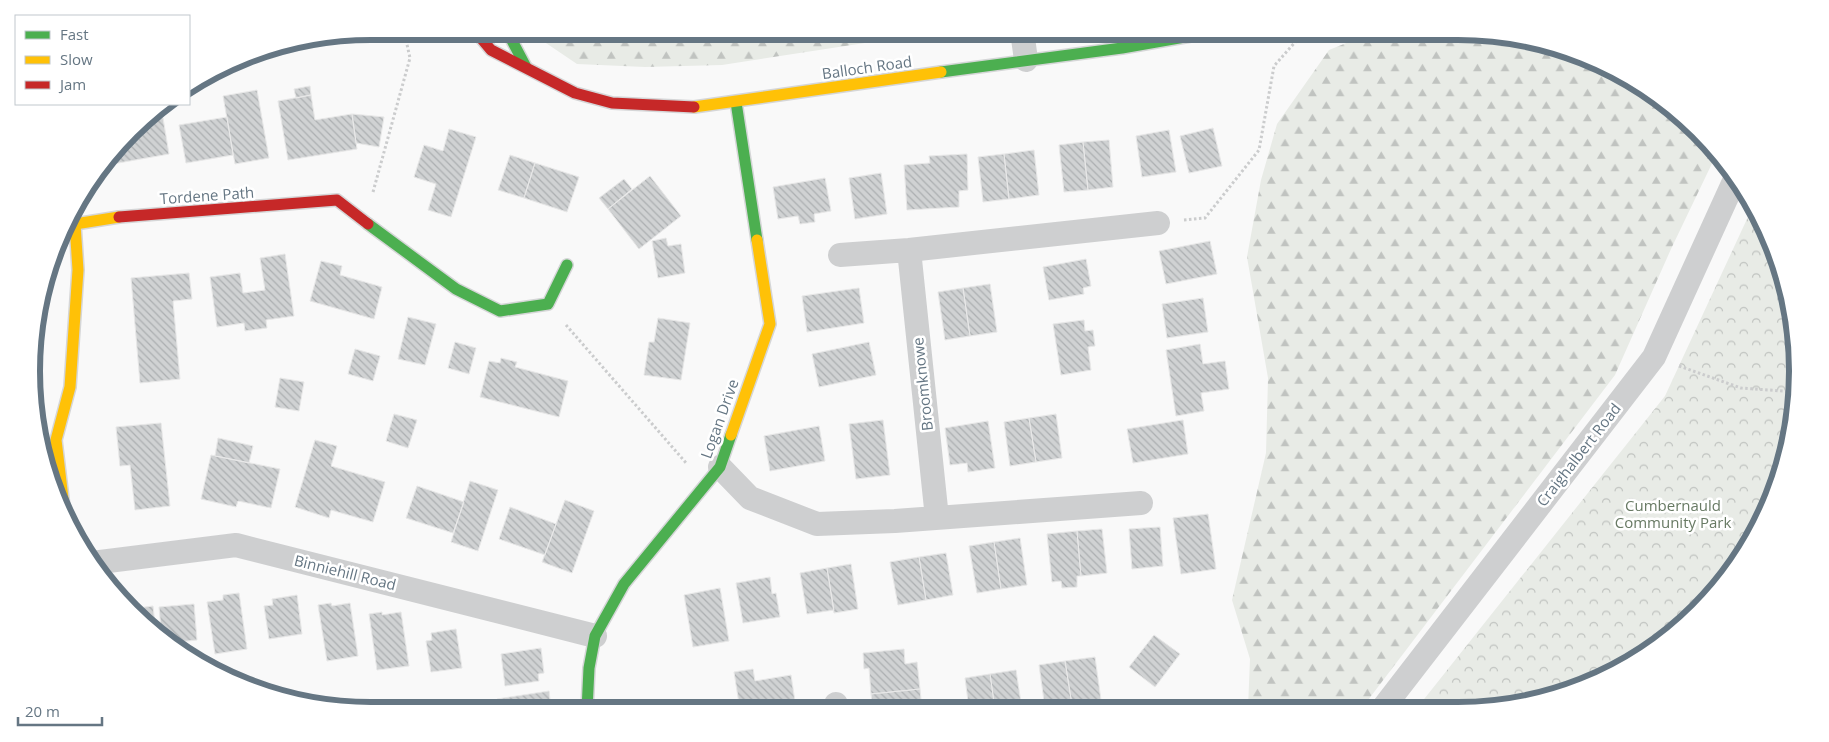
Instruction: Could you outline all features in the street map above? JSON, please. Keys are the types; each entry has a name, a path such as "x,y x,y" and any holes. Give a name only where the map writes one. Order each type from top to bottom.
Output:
{"street":[{"name":"Balloch Road","path":"483,40 491,50 575,93 612,103 691,107 1122,48 1168,40"},
{"path":"512,40 526,67"},
{"path":"1023,40 1026,60"},
{"name":"Logan Drive","path":"587,702 588,668 595,636 624,584 713,476 770,324 736,102"},
{"name":"Craighalbert Road","path":"1388,702 1654,357 1732,186"},
{"name":"Tordene Path","path":"62,489 56,440 70,387 78,270 75,224 112,218 337,200 456,289 500,311 548,304"},
{"path":"840,255 909,250 1158,223"},
{"name":"Broomknowe","path":"909,250 937,518"},
{"path":"548,304 567,265"},
{"path":"713,476 750,498 817,524 937,518 1141,503"},
{"name":"Binniehill Road","path":"101,562 236,545 595,636"}],"path":[{"path":"365,221 410,58 406,40"},
{"path":"1158,223 1206,218 1260,150 1274,66 1297,40"},
{"path":"548,304 713,476"},
{"path":"1654,357 1742,388 1788,391"}],"green space":[{"path":"541,40 884,40 722,65 645,67 577,64"},
{"path":"1354,40 1458,40 1501,43 1544,51 1585,65 1624,84 1660,108 1692,137 1713,160 1671,249 1615,375 1367,702 1248,702 1250,659 1232,600 1266,453 1268,378 1247,257 1261,180 1277,124 1329,50"},
{"name":"Cumbernauld Community Park","path":"1749,214 1764,244 1783,306 1788,349 1788,393 1783,436 1764,498 1745,536 1721,573 1692,605 1660,634 1624,658 1585,677 1523,696 1480,701 1422,702 1665,396"}],"building":[{"path":"310,86 311,95 296,98 294,89"},
{"path":"257,90 269,158 235,164 223,96"},
{"path":"311,95 315,120 352,114 357,149 288,160 278,101"},
{"path":"352,114 384,117 379,147 356,143"},
{"path":"227,117 233,155 186,163 179,125"},
{"path":"163,118 169,154 112,164 137,137 156,119"},
{"path":"1213,128 1222,166 1189,173 1180,136"},
{"path":"449,129 476,137 451,217 428,210 436,184 414,177 424,145 443,151"},
{"path":"1169,130 1176,172 1142,177 1136,136"},
{"path":"1109,140 1113,187 1088,190 1083,142"},
{"path":"1083,142 1088,190 1064,192 1059,145"},
{"path":"1034,150 1039,195 1009,199 1004,154"},
{"path":"967,154 968,190 959,191 959,207 907,210 904,165 930,163 929,156"},
{"path":"1004,154 1009,199 983,202 978,157"},
{"path":"510,155 535,163 524,198 498,190"},
{"path":"535,163 579,177 567,212 524,198"},
{"path":"881,173 887,214 855,219 849,178"},
{"path":"650,176 681,216 639,249 608,209"},
{"path":"825,178 831,211 814,214 815,222 800,224 798,216 778,219 773,187"},
{"path":"624,179 632,189 608,209 599,198"},
{"path":"666,238 668,246 681,244 685,273 658,278 652,241"},
{"path":"1210,241 1217,274 1166,284 1159,251"},
{"path":"285,254 294,316 266,320 267,328 245,331 244,323 217,327 210,277 240,273 243,293 265,290 260,258"},
{"path":"1086,259 1091,286 1083,288 1084,294 1049,300 1043,267"},
{"path":"321,261 342,266 340,275 382,287 374,319 310,301"},
{"path":"189,273 192,299 173,301 180,379 140,383 131,278"},
{"path":"990,284 997,332 970,336 963,288"},
{"path":"859,288 864,323 807,332 802,296"},
{"path":"963,288 970,336 945,340 938,292"},
{"path":"1203,298 1208,332 1167,338 1162,304"},
{"path":"408,317 436,324 425,365 398,359"},
{"path":"658,318 690,323 681,380 644,375 649,342 654,342"},
{"path":"1084,320 1085,331 1093,330 1095,346 1088,347 1091,370 1061,375 1053,324"},
{"path":"455,342 476,348 469,374 448,368"},
{"path":"869,342 876,375 819,387 812,354"},
{"path":"1200,344 1203,364 1225,361 1229,389 1201,393 1204,411 1176,416 1166,350"},
{"path":"355,349 380,356 373,381 348,374"},
{"path":"501,358 517,362 515,367 568,381 559,417 480,397 489,361 500,363"},
{"path":"280,378 304,382 299,411 275,407"},
{"path":"394,414 417,420 408,448 386,441"},
{"path":"1056,414 1062,458 1036,462 1029,418"},
{"path":"1029,418 1036,462 1010,466 1004,422"},
{"path":"883,420 890,475 856,479 849,424"},
{"path":"1183,420 1188,454 1133,463 1127,429"},
{"path":"988,421 995,468 968,472 967,463 950,465 945,428"},
{"path":"161,423 170,506 135,510 130,465 120,466 116,427"},
{"path":"819,426 825,461 770,471 764,436"},
{"path":"218,438 253,446 249,463 215,456"},
{"path":"315,440 337,446 331,466 385,482 373,522 331,510 329,518 295,507"},
{"path":"211,455 280,469 271,508 238,501 236,507 201,499"},
{"path":"470,481 498,490 478,551 451,542"},
{"path":"417,486 464,502 453,533 406,518"},
{"path":"565,500 594,511 572,573 542,562"},
{"path":"510,507 556,524 545,555 499,539"},
{"path":"1208,514 1216,569 1181,574 1173,518"},
{"path":"1160,527 1163,566 1132,569 1129,529"},
{"path":"1102,529 1107,573 1081,576 1077,531"},
{"path":"1077,531 1081,576 1077,576 1077,587 1062,588 1061,581 1052,582 1047,534"},
{"path":"1020,538 1027,585 1001,589 994,542"},
{"path":"994,542 1001,589 977,593 969,546"},
{"path":"946,553 953,595 926,600 919,557"},
{"path":"919,557 926,600 898,605 890,562"},
{"path":"851,564 858,609 834,613 827,568"},
{"path":"827,568 834,610 807,614 800,573"},
{"path":"770,577 772,594 776,593 780,617 743,623 736,583"},
{"path":"720,588 729,641 693,647 684,595"},
{"path":"239,593 247,649 215,654 207,602 223,600 223,595"},
{"path":"297,595 302,634 269,639 264,606 273,605 272,599"},
{"path":"331,603 332,606 350,603 358,656 327,661 318,605"},
{"path":"194,604 197,640 181,642 169,634 161,627 159,607"},
{"path":"153,606 155,622 153,620 140,608"},
{"path":"382,612 382,615 401,612 409,666 377,670 369,614"},
{"path":"456,629 462,668 431,672 426,641 432,640 431,633"},
{"path":"1154,635 1180,654 1155,687 1129,667"},
{"path":"541,648 544,673 538,674 539,681 505,686 501,654"},
{"path":"904,649 905,664 917,662 920,689 871,694 869,668 864,669 863,653"},
{"path":"1095,657 1101,700 1072,702 1065,661"},
{"path":"1065,661 1072,702 1044,702 1039,665"},
{"path":"753,669 755,681 791,675 795,702 739,702 734,672"},
{"path":"1016,670 1021,702 994,702 990,674"},
{"path":"990,674 994,702 968,702 965,678"},
{"path":"920,689 921,702 872,702 871,694"},
{"path":"549,691 550,702 498,702 497,699"}],"traffic: fast":[{"path":"512,40 526,67"},
{"path":"941,72 1122,48 1168,40"},
{"path":"736,102 757,240"},
{"path":"368,224 456,289 500,311 548,304 567,265"},
{"path":"587,702 589,668 595,636 624,584 720,467 731,435"}],"traffic: slow":[{"path":"694,107 941,72"},
{"path":"62,488 56,440 70,387 78,270 75,224 119,217"},
{"path":"731,435 770,324 757,240"}],"traffic: jam":[{"path":"483,40 491,50 575,93 612,103 694,107"},
{"path":"119,217 337,200 368,224"}]}
